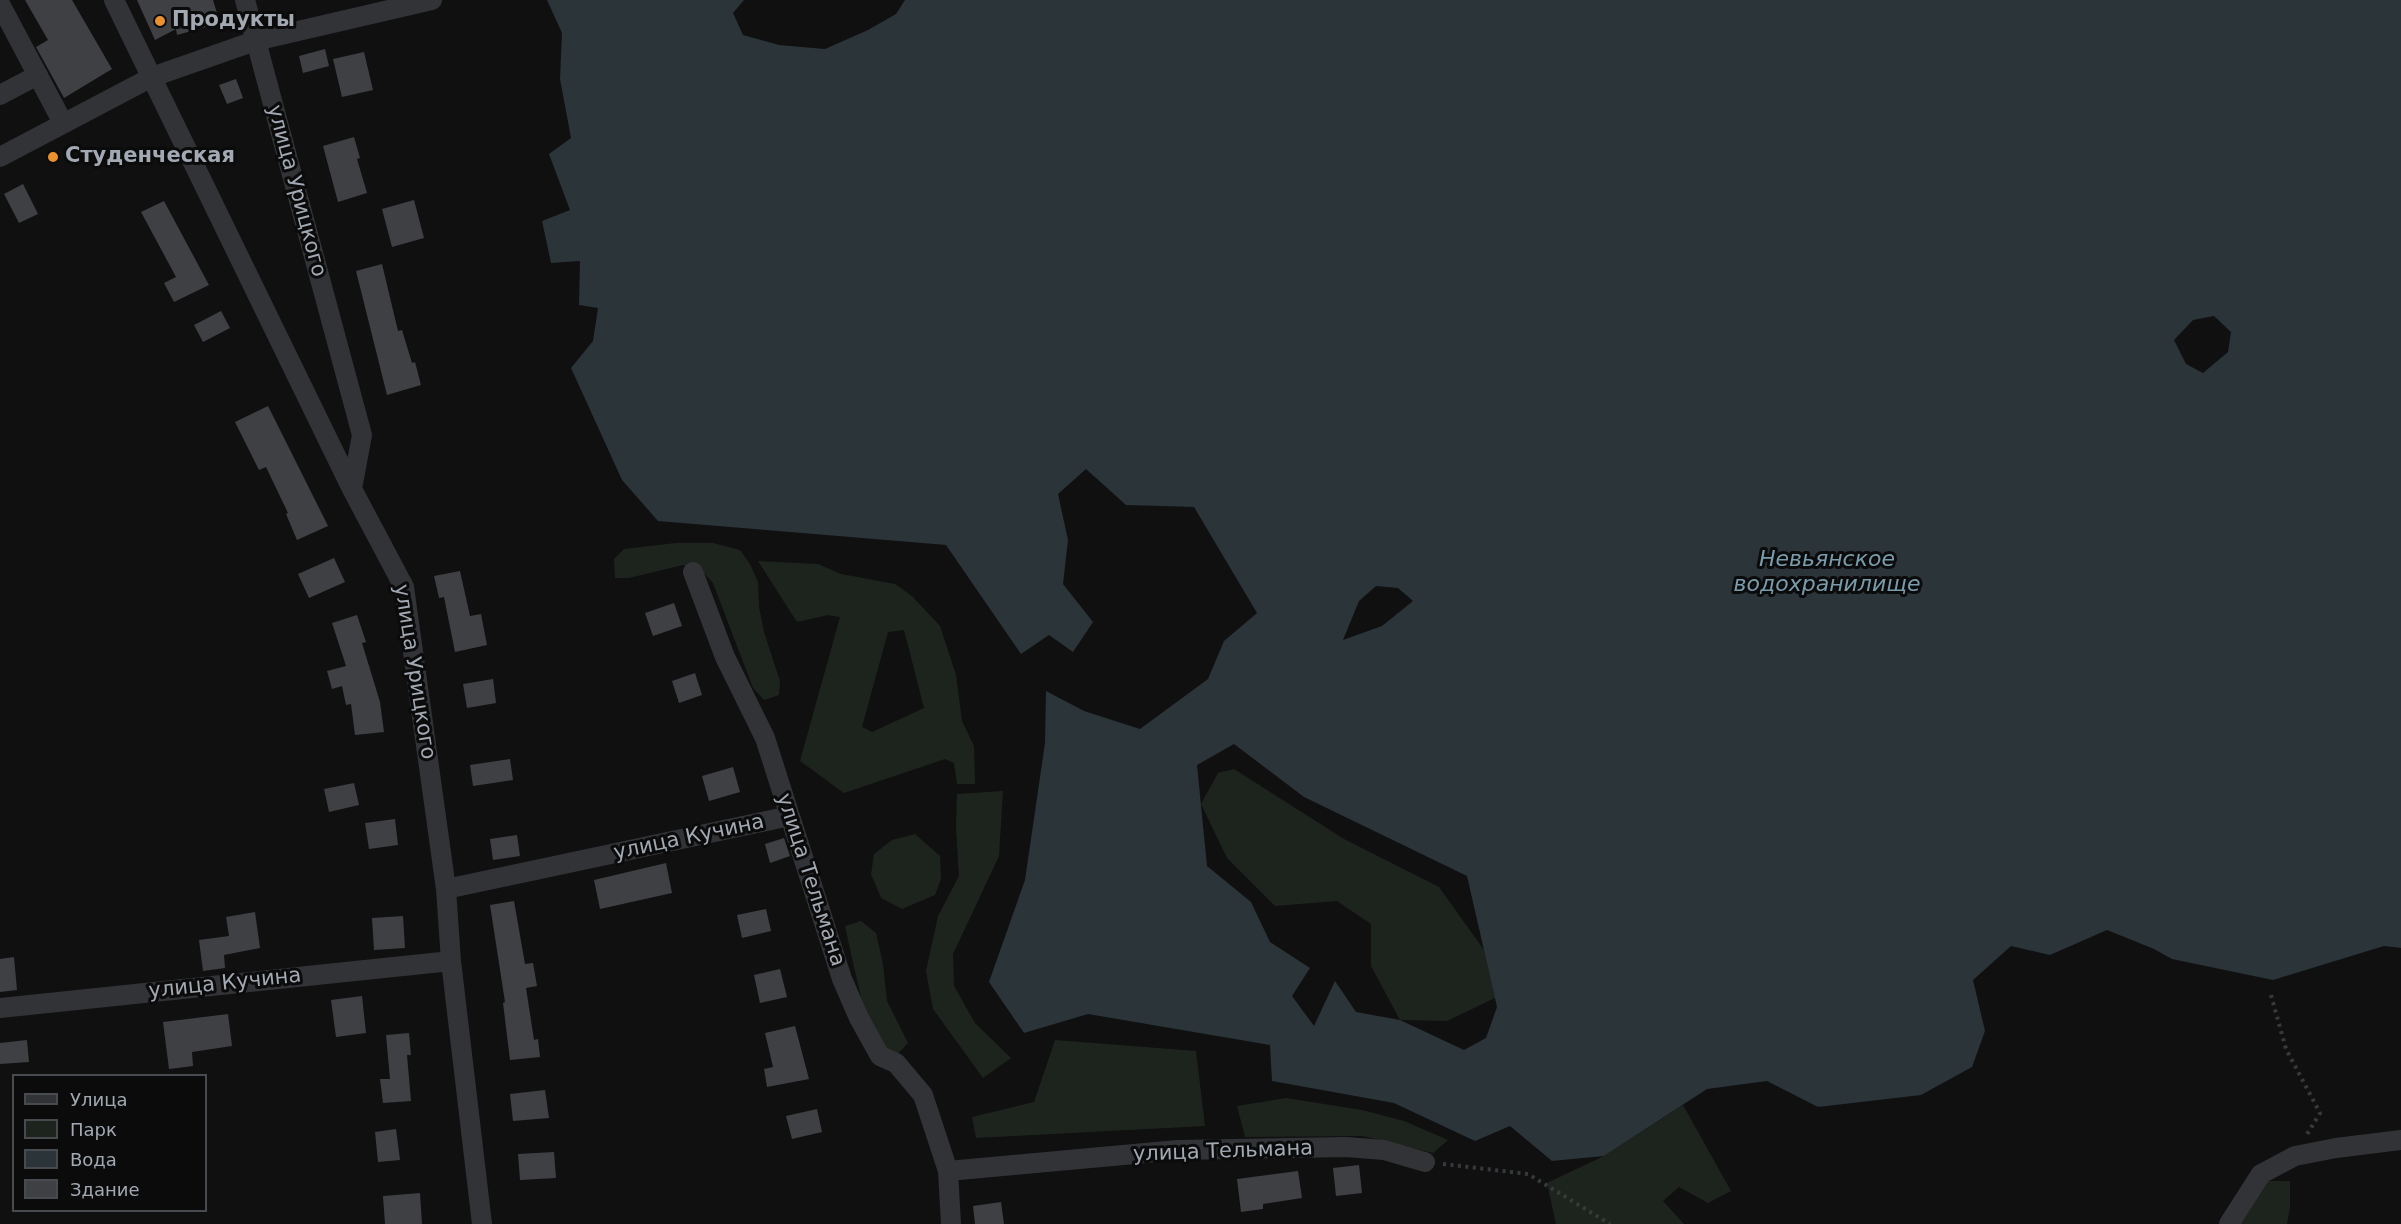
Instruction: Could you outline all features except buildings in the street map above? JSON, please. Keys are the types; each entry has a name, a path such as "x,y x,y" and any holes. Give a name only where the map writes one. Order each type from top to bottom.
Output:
{"street":[{"path":"114,0 352,489"},
{"name":"улица Урицкого","path":"245,0 362,435 352,489 404,587 446,889 451,961 482,1224"},
{"path":"0,157 152,77 255,41 432,0"},
{"path":"0,4 63,123"},
{"path":"0,95 38,75"},
{"name":"улица Тельмана","path":"693,572 725,657 765,738 842,979 859,1018 880,1056 896,1064 923,1095 948,1171 951,1224"},
{"name":"улица Кучина","path":"446,889 790,816"},
{"name":"улица Кучина","path":"0,1008 451,961"},
{"path":"2229,1224 2261,1174 2295,1156 2401,1140"},
{"name":"улица Тельмана","path":"948,1171 1178,1150 1346,1147 1384,1150 1425,1162"}],"path":[{"path":"2271,995 2286,1049 2320,1113 2295,1156"},
{"path":"1425,1162 1528,1174 1610,1224"}],"green space":[{"path":"676,543 713,543 740,550 750,564 758,582 759,607 764,632 780,681 779,695 764,700 753,688 713,583 699,568 683,565 629,578 615,578 614,559 624,549"},
{"path":"758,561 818,564 841,574 895,584 912,596 940,626 956,675 962,721 974,746 975,784 957,784 954,763 945,759 844,793 800,761 840,617 828,615 797,622","holes":["904,630 924,708 872,732 862,727 888,632"]},
{"path":"1234,769 1344,839 1439,887 1484,950 1495,998 1447,1021 1400,1020 1371,966 1371,924 1337,901 1275,906 1227,858 1201,804 1218,773"},
{"path":"1003,791 999,856 953,954 954,986 975,1023 1011,1058 983,1078 933,1009 926,971 938,916 959,876 956,828 957,794"},
{"path":"915,834 940,856 941,879 935,895 902,909 881,898 871,874 874,854 892,840"},
{"path":"861,921 876,933 883,964 887,1001 908,1043 893,1059 876,1038 862,1001 853,963 845,926"},
{"path":"1055,1040 1196,1051 1205,1126 976,1138 972,1117 1034,1102"},
{"path":"1286,1098 1362,1110 1404,1121 1448,1140 1433,1153 1363,1136 1245,1137 1237,1106"},
{"path":"1683,1105 1731,1191 1708,1203 1679,1187 1663,1201 1684,1224 1556,1224 1547,1183 1604,1156"},
{"path":"2267,1181 2290,1181 2290,1207 2287,1224 2238,1224"}],"water":[{"name":"Невьянское водохранилище","path":"547,0 744,0 733,13 743,35 779,45 825,49 868,30 896,14 905,0 2401,0 2401,948 2384,946 2273,980 2172,959 2107,930 2050,955 2011,946 1973,980 1985,1031 1972,1067 1921,1095 1818,1107 1767,1081 1707,1089 1604,1156 1552,1161 1510,1126 1475,1141 1394,1103 1272,1081 1270,1045 1088,1014 1024,1033 989,982 1025,880 1045,743 1046,691 1084,711 1140,729 1208,679 1224,641 1257,613 1194,507 1126,505 1086,469 1058,494 1068,540 1063,584 1093,622 1073,652 1049,635 1021,654 946,545 658,521 622,480 571,368 593,341 598,308 579,305 580,261 551,263 542,221 570,210 549,154 571,138 560,79 562,33","holes":["2214,316 2231,332 2228,352 2203,373 2186,364 2174,340 2193,320","1376,586 1398,588 1413,601 1382,626 1343,640 1359,601","1234,744 1304,797 1467,876 1497,1007 1486,1038 1464,1050 1400,1020 1356,1012 1335,981 1314,1026 1292,996 1310,968 1270,942 1251,902 1207,866 1197,765"]}],"place":[{"name":"Продукты","path":"160,21"},
{"name":"Студенческая","path":"53,157"}]}
